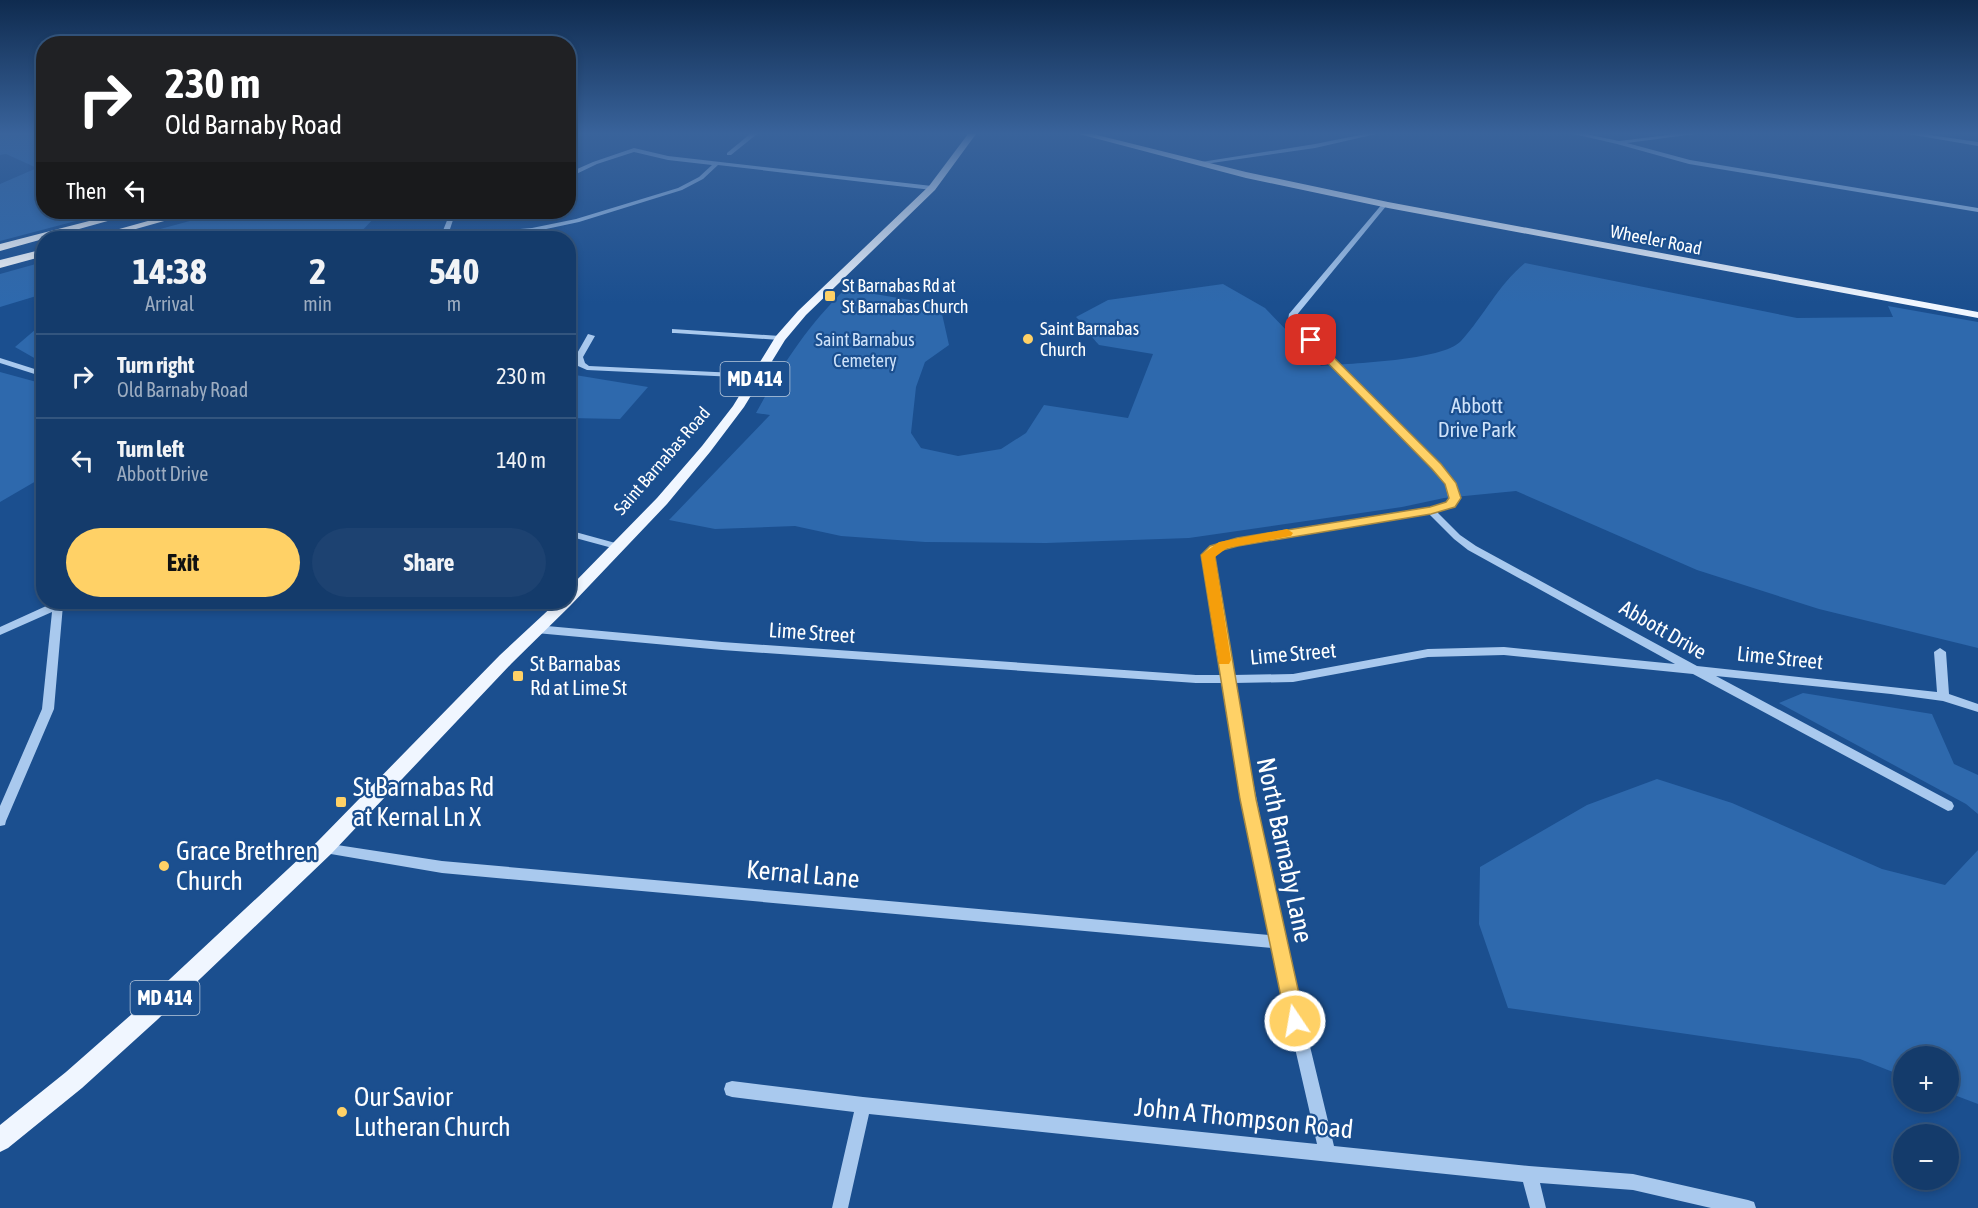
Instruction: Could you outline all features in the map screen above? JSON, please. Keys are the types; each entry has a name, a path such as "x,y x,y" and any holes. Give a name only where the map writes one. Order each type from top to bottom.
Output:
{"highway":[{"path":"64,231 109,219"},
{"path":"119,231 165,219"},
{"path":"0,248 36,238"},
{"path":"0,264 36,254"}],"main road":[{"name":"Saint Barnabas Road","path":"576,589 662,501 706,449 738,407 780,338 831,283 867,252 930,190"},
{"name":"Wheeler Road","path":"1322,190 1384,204 1978,315"},
{"name":"MD 414","path":"0,1140 74,1080 149,1013 324,848 558,609"}],"street":[{"path":"521,231 577,221 676,190"},
{"path":"1860,190 1978,210"},
{"path":"1384,204 1292,316 1292,320 1437,467 1453,488 1455,498 1451,505 1431,511"},
{"path":"675,331 780,338"},
{"path":"591,336 579,357 581,364 587,368 757,376"},
{"path":"0,360 36,372"},
{"name":"North Barnaby Lane","path":"1327,1152 1304,1061 1248,799 1208,555 1214,549 1237,542 1431,511"},
{"name":"Abbott Drive","path":"1431,511 1457,537 1472,548 1624,630 1687,668 1948,806"},
{"path":"576,535 616,546"},
{"path":"0,631 46,609"},
{"path":"0,821 48,709 58,609"},
{"name":"Lime Street","path":"537,629 1074,671 1227,678 1293,678 1418,655 1470,650 1687,668 1943,698 1978,708"},
{"path":"1940,652 1943,698"},
{"name":"Kernal Lane","path":"324,848 442,867 1279,942"},
{"name":"John A Thompson Road","path":"732,1089 862,1105 1529,1174 1633,1182 1748,1208"},
{"path":"840,1208 862,1105"},
{"path":"1529,1174 1538,1208"}],"green space":[{"path":"0,190 36,190 36,219 83,219 36,231 0,241"},
{"path":"197,219 373,219 362,231 153,231"},
{"path":"1525,263 1797,318 1893,317 1888,306 1978,322 1978,648 1819,609 1697,570 1516,491 1444,498 1402,507 1189,538 1046,543 925,542 841,536 795,526 715,529 669,520 770,415 756,413 796,348 818,318 845,289 940,305 949,345 925,362 916,387 911,433 921,448 958,456 1001,449 1026,433 1044,405 1128,418 1153,354 1099,345 1076,317 1108,300 1223,284 1265,308 1321,366 1373,362 1416,357 1451,348 1461,341 1507,281"},
{"path":"36,264 36,296 0,307 0,274"},
{"path":"36,329 36,359 15,347"},
{"path":"0,372 36,382 36,481 0,502"},
{"path":"576,375 648,387 620,419 576,418"},
{"path":"1803,693 1932,714 1954,764 1978,775 1978,814 1966,804 1779,703"},
{"path":"1657,779 1732,803 1882,869 1945,885 1978,850 1978,1104 1959,1097 1959,1046 1893,1046 1893,1072 1860,1059 1508,1008 1479,924 1480,867 1587,805"}],"slow traffic":[{"path":"1224,660 1208,555 1223,545 1287,533"}],"place":[{"name":"St Barnabas Rd at St Barnabas Church","path":"830,296"},
{"name":"Saint Barnabas Church","path":"1028,339"},
{"name":"St Barnabas Rd at Lime St","path":"518,676"},
{"name":"St Barnabas Rd at Kernal Ln X","path":"341,802"},
{"name":"Grace Brethren Church","path":"164,866"},
{"name":"Our Savior Lutheran Church","path":"342,1112"}],"route":[{"path":"1295,1021 1248,799 1208,555 1214,549 1237,542 1431,511 1451,505 1455,498 1453,488 1437,467 1311,340"}],"park label":[{"name":"Saint Barnabus Cemetery","path":"865,350"},
{"name":"Abbott Drive Park","path":"1477,418"}]}
